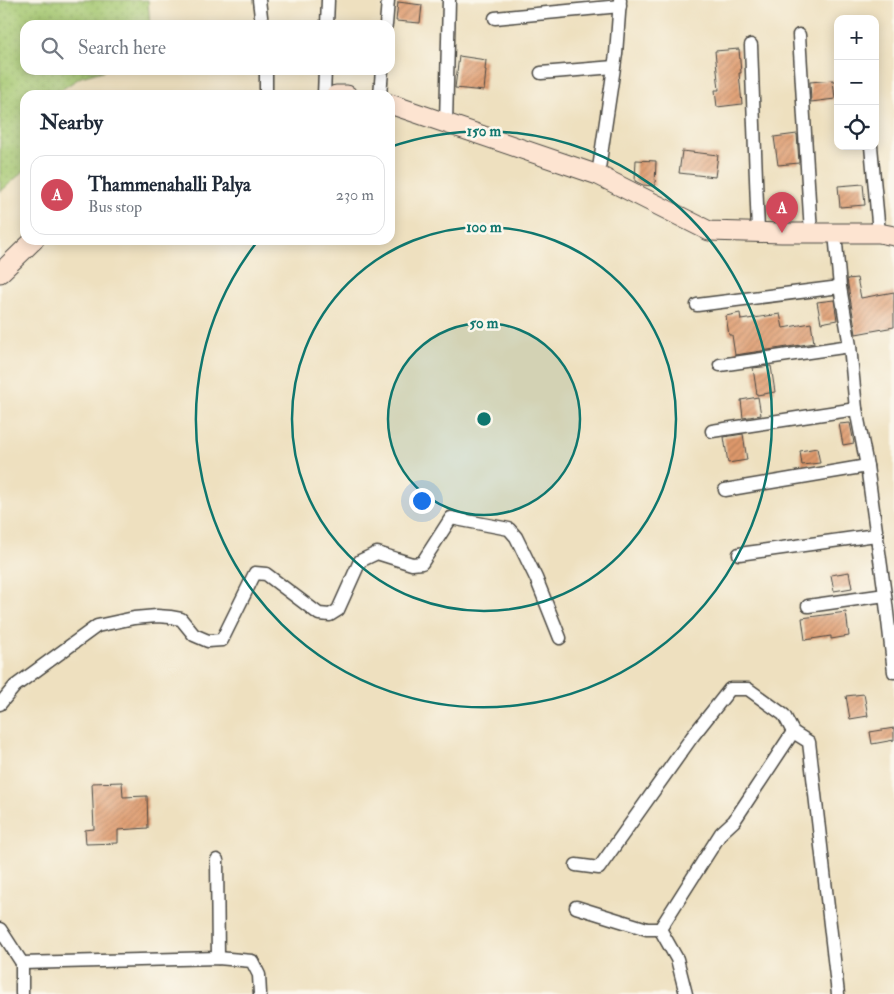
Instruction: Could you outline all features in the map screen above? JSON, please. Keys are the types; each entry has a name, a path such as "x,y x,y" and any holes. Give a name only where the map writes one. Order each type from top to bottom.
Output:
{"street":[{"path":"259,0 261,20"},
{"path":"327,20 328,0"},
{"path":"386,20 388,0"},
{"path":"446,123 449,0"},
{"path":"495,18 620,3 614,67 598,176"},
{"path":"799,35 811,233"},
{"path":"751,45 758,232"},
{"path":"541,72 614,67"},
{"path":"266,75 266,90"},
{"path":"324,90 325,75"},
{"path":"380,90 382,75"},
{"path":"395,106 598,176 709,231 886,234 872,150"},
{"path":"835,233 840,287 850,346 856,409 885,595 894,672"},
{"path":"0,273 29,245"},
{"path":"697,306 840,287"},
{"path":"720,365 850,346"},
{"path":"712,432 856,409"},
{"path":"725,490 866,466"},
{"path":"0,704 15,686 97,626 134,618 170,617 181,620 194,636 208,641 222,640 255,573 266,574 319,614 330,615 338,610 360,560 377,553 412,564 422,563 451,518 508,530 516,537 536,578 560,638"},
{"path":"739,554 876,535"},
{"path":"808,606 885,595"},
{"path":"576,864 599,868 692,738 730,689 748,689 784,715 793,732 809,742 838,994"},
{"path":"660,929 721,833 734,821 793,732"},
{"path":"217,860 218,958"},
{"path":"576,907 648,929 660,929"},
{"path":"0,928 22,963 22,994"},
{"path":"660,929 677,959 686,994"},
{"path":"22,963 218,958 252,961 259,975 260,994"}],"green space":[{"path":"0,0 148,0 150,20 20,20 20,75 88,75 81,77 61,90 20,90 20,174 0,192"}],"building":[{"path":"398,2 422,5 420,23 396,21"},
{"path":"739,49 742,104 717,107 715,90 719,90 715,51"},
{"path":"459,56 486,60 484,91 455,88"},
{"path":"833,80 834,99 811,102 810,82"},
{"path":"797,134 799,163 778,165 774,137"},
{"path":"682,151 718,155 715,177 679,173"},
{"path":"636,160 656,161 655,186 643,185 635,181"},
{"path":"863,184 865,205 840,207 838,186"},
{"path":"857,278 861,298 894,292 894,327 856,334 847,279"},
{"path":"834,300 837,320 821,323 817,302"},
{"path":"740,313 741,320 780,314 783,328 811,323 814,343 735,355 732,335 729,335 726,316"},
{"path":"771,366 775,392 757,395 753,368"},
{"path":"758,397 761,415 743,418 741,400"},
{"path":"850,423 854,443 843,445 839,424"},
{"path":"743,434 747,460 728,463 724,437"},
{"path":"817,448 820,463 802,465 800,451"},
{"path":"849,572 852,588 834,591 831,575"},
{"path":"846,612 849,636 831,639 831,636 805,640 802,618"},
{"path":"864,694 868,716 850,719 846,696"},
{"path":"894,728 894,740 872,744 870,732"},
{"path":"122,782 123,797 147,796 148,828 118,830 118,843 86,844 85,830 94,829 92,783"}],"place":[{"name":"Thammenahalli Palya","path":"782,233"}]}
